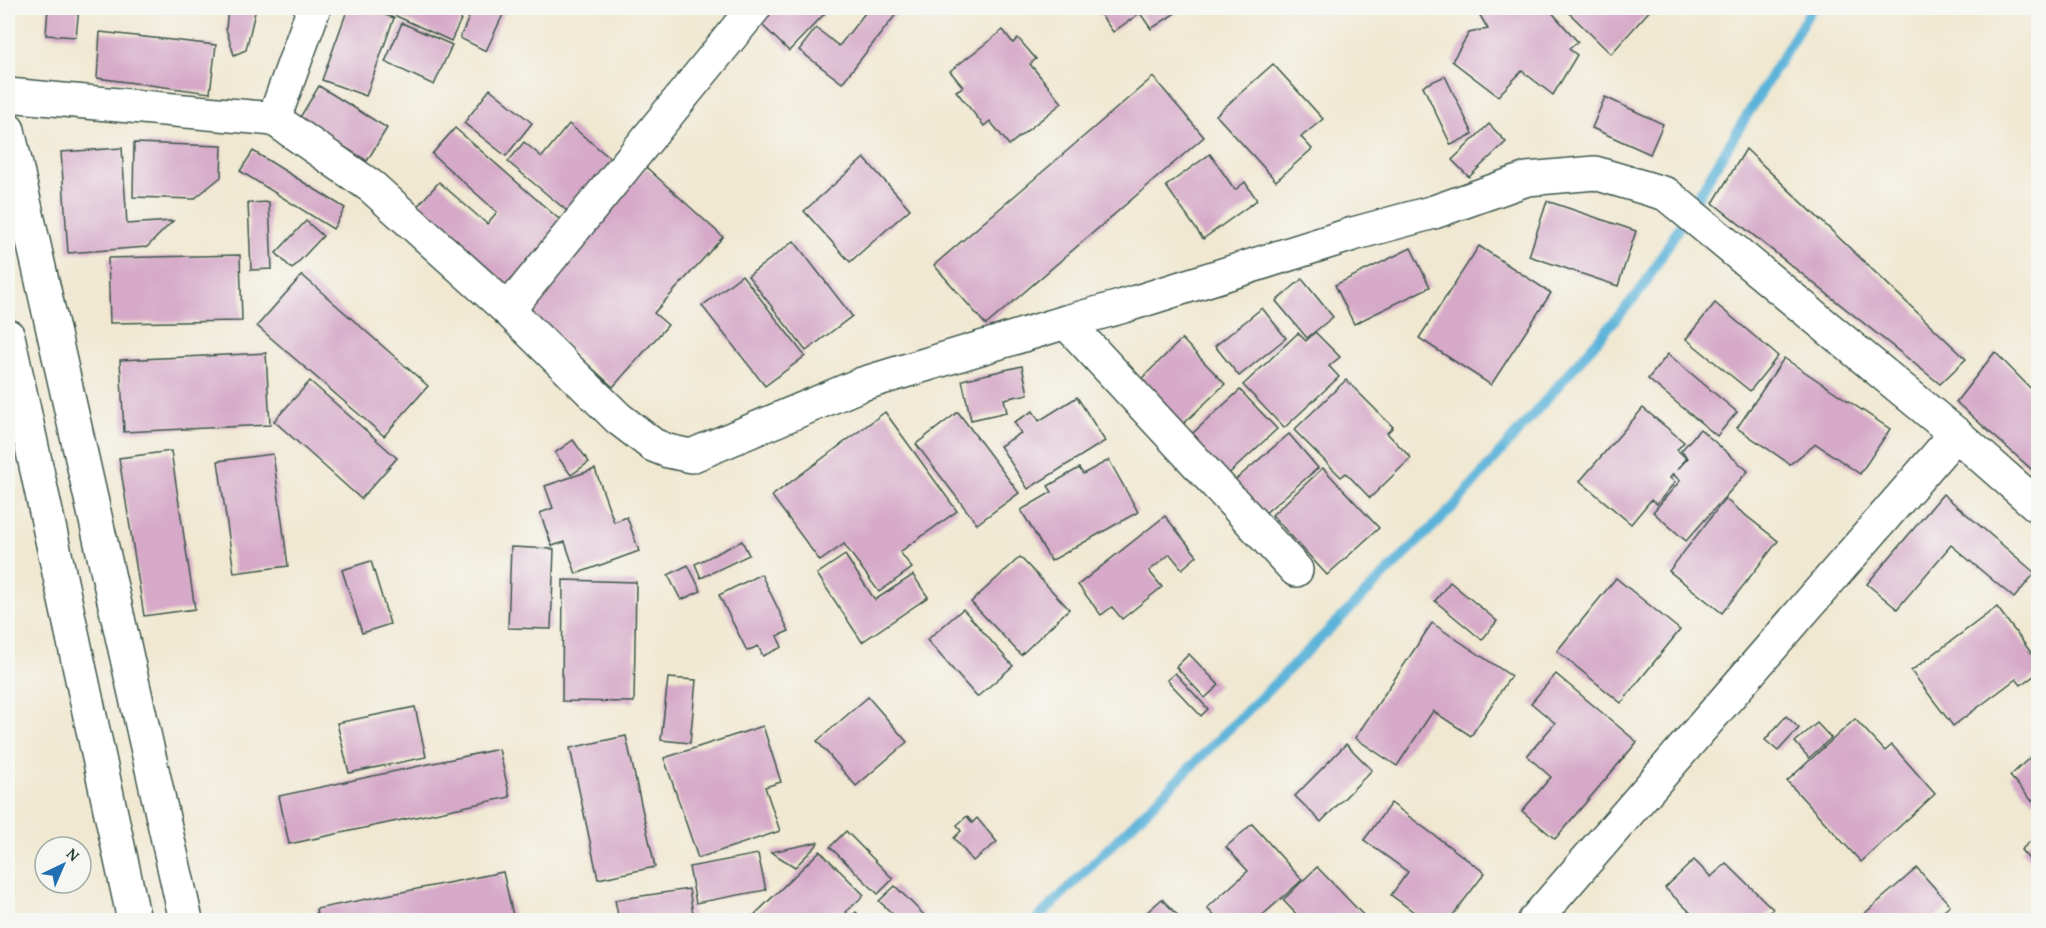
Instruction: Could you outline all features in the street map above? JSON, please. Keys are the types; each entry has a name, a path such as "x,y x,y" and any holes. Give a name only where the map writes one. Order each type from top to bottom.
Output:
{"street":[{"path":"274,119 314,8"},
{"path":"508,310 753,8"},
{"path":"8,95 274,119 372,187 508,310 618,418 653,445 668,452 691,456 862,384 1124,306 1353,234 1434,212 1527,179 1595,174 1666,194 1956,434 2038,506"},
{"path":"8,130 186,921"},
{"path":"1065,322 1296,570"},
{"path":"8,336 13,387 134,921"},
{"path":"1535,921 1956,434"}],"building":[{"path":"48,8 79,8 76,37 46,35"},
{"path":"228,8 256,8 246,50 234,55 226,29"},
{"path":"348,8 364,8 394,18 366,96 322,80"},
{"path":"394,8 445,8 463,15 451,41 392,14"},
{"path":"473,8 506,8 486,51 460,38"},
{"path":"774,8 830,8 789,51 760,23"},
{"path":"869,8 901,8 842,83 799,50 816,28 839,46"},
{"path":"1096,8 1183,8 1151,29 1140,13 1113,32"},
{"path":"1479,8 1548,8 1578,42 1569,49 1577,55 1553,95 1522,71 1498,96 1452,61 1469,33 1488,29 1477,10"},
{"path":"1564,8 1652,8 1611,54"},
{"path":"402,23 452,45 434,85 385,62"},
{"path":"1003,30 1013,43 1018,38 1036,59 1030,64 1062,103 1009,145 990,121 984,126 956,91 963,87 950,71"},
{"path":"100,32 216,45 210,93 97,78"},
{"path":"1273,64 1323,119 1301,137 1312,149 1276,181 1216,115"},
{"path":"1445,76 1473,134 1451,145 1423,86"},
{"path":"1153,77 1204,137 986,325 934,265"},
{"path":"319,86 387,128 367,161 299,119"},
{"path":"490,89 532,123 506,156 464,123"},
{"path":"1605,97 1663,124 1650,154 1592,128"},
{"path":"569,124 616,163 572,215 508,162 524,142 542,157"},
{"path":"1489,124 1506,142 1469,177 1452,160"},
{"path":"455,128 568,227 511,292 415,209 439,182 487,224 497,212 432,154"},
{"path":"134,143 222,146 221,177 194,199 133,197"},
{"path":"122,148 127,224 173,221 147,247 68,253 61,152"},
{"path":"1746,149 1966,359 1940,384 1713,203"},
{"path":"253,151 345,208 333,229 240,171"},
{"path":"1210,154 1235,190 1245,182 1257,200 1203,239 1166,186"},
{"path":"864,158 910,209 850,262 804,211"},
{"path":"646,167 723,237 654,313 668,325 613,387 521,304"},
{"path":"1547,201 1636,231 1618,286 1529,256"},
{"path":"269,202 272,269 251,270 248,203"},
{"path":"306,221 323,236 292,269 276,253"},
{"path":"794,241 852,316 806,351 748,276"},
{"path":"1479,246 1551,293 1491,385 1419,338"},
{"path":"1411,248 1430,287 1354,324 1335,285"},
{"path":"240,255 242,321 110,323 108,258"},
{"path":"302,275 428,386 384,436 257,326"},
{"path":"742,275 805,356 765,386 702,306"},
{"path":"1302,279 1333,317 1307,338 1276,301"},
{"path":"1715,303 1778,356 1750,391 1686,339"},
{"path":"1262,308 1286,338 1239,376 1215,346"},
{"path":"1315,332 1340,357 1329,366 1339,377 1284,428 1243,385 1298,333 1306,341"},
{"path":"1182,339 1225,384 1177,430 1134,386"},
{"path":"1995,352 2038,396 2038,475 1956,402"},
{"path":"266,353 270,425 124,432 120,360"},
{"path":"1668,354 1737,412 1717,436 1648,379"},
{"path":"1784,358 1890,429 1860,474 1816,444 1790,464 1737,428"},
{"path":"1022,366 1028,394 1004,399 1007,412 971,420 962,380"},
{"path":"1346,380 1393,427 1387,433 1411,458 1370,498 1346,473 1341,477 1294,430"},
{"path":"310,381 397,458 361,499 274,421"},
{"path":"1240,390 1277,429 1220,482 1183,442"},
{"path":"1077,397 1105,441 1028,489 1000,446 1021,433 1014,422 1033,411 1039,421"},
{"path":"1643,408 1684,442 1677,450 1686,458 1677,470 1688,458 1681,451 1700,429 1748,471 1686,541 1653,512 1680,481 1673,474 1670,478 1675,482 1657,504 1651,500 1631,524 1580,481"},
{"path":"885,412 957,511 900,552 912,568 879,592 844,544 820,561 772,496"},
{"path":"958,412 1019,493 977,524 916,444"},
{"path":"1289,434 1318,468 1264,514 1235,480"},
{"path":"573,440 589,462 571,475 555,453"},
{"path":"171,451 195,609 144,616 119,458"},
{"path":"273,454 288,566 234,573 218,461"},
{"path":"1109,460 1138,512 1051,561 1021,510 1052,492 1048,486 1079,468 1083,474"},
{"path":"1323,468 1379,528 1327,575 1272,515"},
{"path":"595,469 614,522 627,517 639,551 576,574 565,542 552,546 540,513 553,508 545,486"},
{"path":"1943,494 2035,573 2014,598 1951,545 1897,609 1867,584"},
{"path":"1725,499 1778,541 1722,613 1669,571"},
{"path":"1165,516 1197,556 1182,569 1170,554 1149,571 1162,587 1122,619 1112,607 1101,615 1078,585"},
{"path":"742,541 749,555 701,578 695,564"},
{"path":"511,547 554,549 551,629 508,628"},
{"path":"845,555 875,600 913,575 928,597 862,642 817,574"},
{"path":"1020,557 1069,609 1021,655 971,602"},
{"path":"371,561 390,624 362,633 342,570"},
{"path":"688,565 701,591 681,600 668,575"},
{"path":"761,574 789,631 777,636 782,647 763,656 758,646 747,651 719,595"},
{"path":"1616,578 1680,630 1621,703 1557,651"},
{"path":"563,580 636,582 634,702 562,701"},
{"path":"1450,582 1497,621 1482,640 1435,601"},
{"path":"1997,607 2038,662 2038,673 2021,685 2016,679 1953,726 1911,671"},
{"path":"963,609 1013,666 977,697 927,640"},
{"path":"1432,623 1511,676 1471,736 1433,711 1397,766 1355,738"},
{"path":"1189,654 1219,685 1205,698 1176,667"},
{"path":"1175,673 1208,709 1201,716 1167,680"},
{"path":"1556,674 1637,742 1555,839 1522,811 1551,777 1527,756 1555,723 1531,703"},
{"path":"668,678 696,680 690,743 661,740"},
{"path":"868,697 907,742 856,786 817,741"},
{"path":"415,707 426,757 349,773 337,723"},
{"path":"1786,716 1799,728 1778,751 1765,740"},
{"path":"1855,719 1885,751 1892,745 1935,794 1861,862 1787,781"},
{"path":"1817,723 1831,738 1809,758 1795,742"},
{"path":"763,726 781,782 765,787 780,831 698,858 664,758"},
{"path":"626,736 655,867 598,879 570,748"},
{"path":"1346,744 1372,770 1321,822 1295,796"},
{"path":"499,749 510,797 289,844 279,796"},
{"path":"2038,750 2038,795 2032,801 2010,776"},
{"path":"1391,803 1485,873 1449,920 1425,920 1391,895 1408,872 1364,840"},
{"path":"967,816 972,823 977,818 997,842 973,861 954,838 961,831 957,825"},
{"path":"1252,824 1302,880 1257,920 1218,920 1207,908 1248,871 1226,847"},
{"path":"846,831 893,879 878,894 830,847"},
{"path":"2038,834 2038,870 2021,850"},
{"path":"818,842 795,867 771,852"},
{"path":"820,851 864,895 846,912 850,917 856,912 864,920 749,920"},
{"path":"758,854 766,890 696,903 689,867"},
{"path":"1694,860 1711,877 1726,863 1773,909 1762,920 1683,920 1691,913 1665,888"},
{"path":"1317,867 1368,920 1293,920 1298,916 1283,900"},
{"path":"1917,868 1950,905 1932,920 1857,920"},
{"path":"503,872 514,920 318,920 316,909"},
{"path":"895,886 929,920 899,920 879,901"},
{"path":"689,889 694,920 619,920 615,900"},
{"path":"1162,899 1182,920 1138,920"}],"waterway":[{"path":"1036,920 1454,506 1641,290 1812,8"}]}
